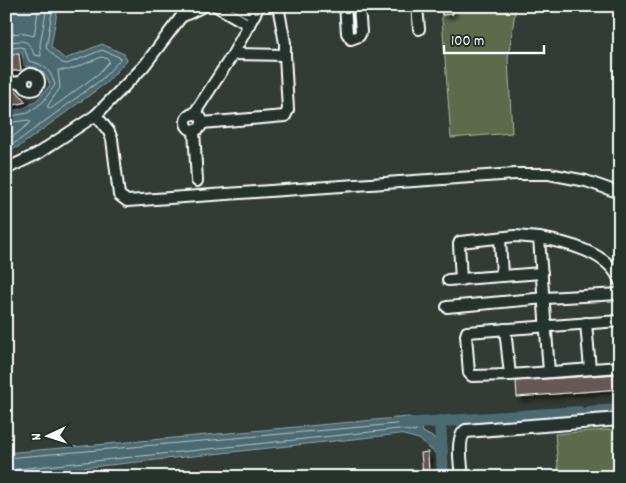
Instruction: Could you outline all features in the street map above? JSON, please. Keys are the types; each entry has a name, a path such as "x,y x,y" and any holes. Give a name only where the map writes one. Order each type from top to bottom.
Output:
{"main road":[{"path":"462,477 460,439 462,432 466,430 620,419"}],"street":[{"path":"6,169 37,154 96,115 144,66 182,16 187,6"},
{"path":"182,16 204,6"},
{"path":"216,6 254,15"},
{"path":"237,6 254,15"},
{"path":"254,15 194,114 187,118 186,123 189,128 279,118 287,115 285,43 278,6"},
{"path":"345,6 347,34 351,39 359,36 361,32 359,6"},
{"path":"417,6 419,29"},
{"path":"232,54 285,55"},
{"path":"6,83 23,82"},
{"path":"96,115 112,139 119,195 127,201 515,174 549,174 586,181 620,194"},
{"path":"197,181 198,127"},
{"path":"461,280 459,243 461,241 515,236 566,243 598,258 615,271 620,282"},
{"path":"500,238 502,276"},
{"path":"539,238 549,372"},
{"path":"448,280 542,273"},
{"path":"447,307 544,298 620,294"},
{"path":"620,321 466,333 469,373 472,376 620,367"},
{"path":"586,323 590,369"},
{"path":"505,330 510,375"}],"green space":[{"path":"441,6 516,6 508,58 512,133 451,138"},
{"path":"620,429 620,477 559,477 555,434"}],"water":[{"path":"7,6 58,6 51,47 65,59 102,44 124,54 127,60 106,83 20,146 6,152 6,112 31,104 50,85 46,76 41,71 34,67 24,66 22,52 6,54"},
{"path":"408,417 419,419 423,432 438,440 446,439 447,452 436,454 419,439 400,434 6,476 6,453"}],"building":[{"path":"442,6 452,6 453,14 442,15"},
{"path":"19,54 21,70 6,72 6,56"},
{"path":"15,89 26,102 6,107 6,90"},
{"path":"620,374 620,389 517,397 516,381"},
{"path":"428,452 429,473 423,474 421,453"}],"waterway":[{"path":"589,412 620,410"},
{"path":"404,424 579,412"},
{"path":"440,421 443,477"}]}
